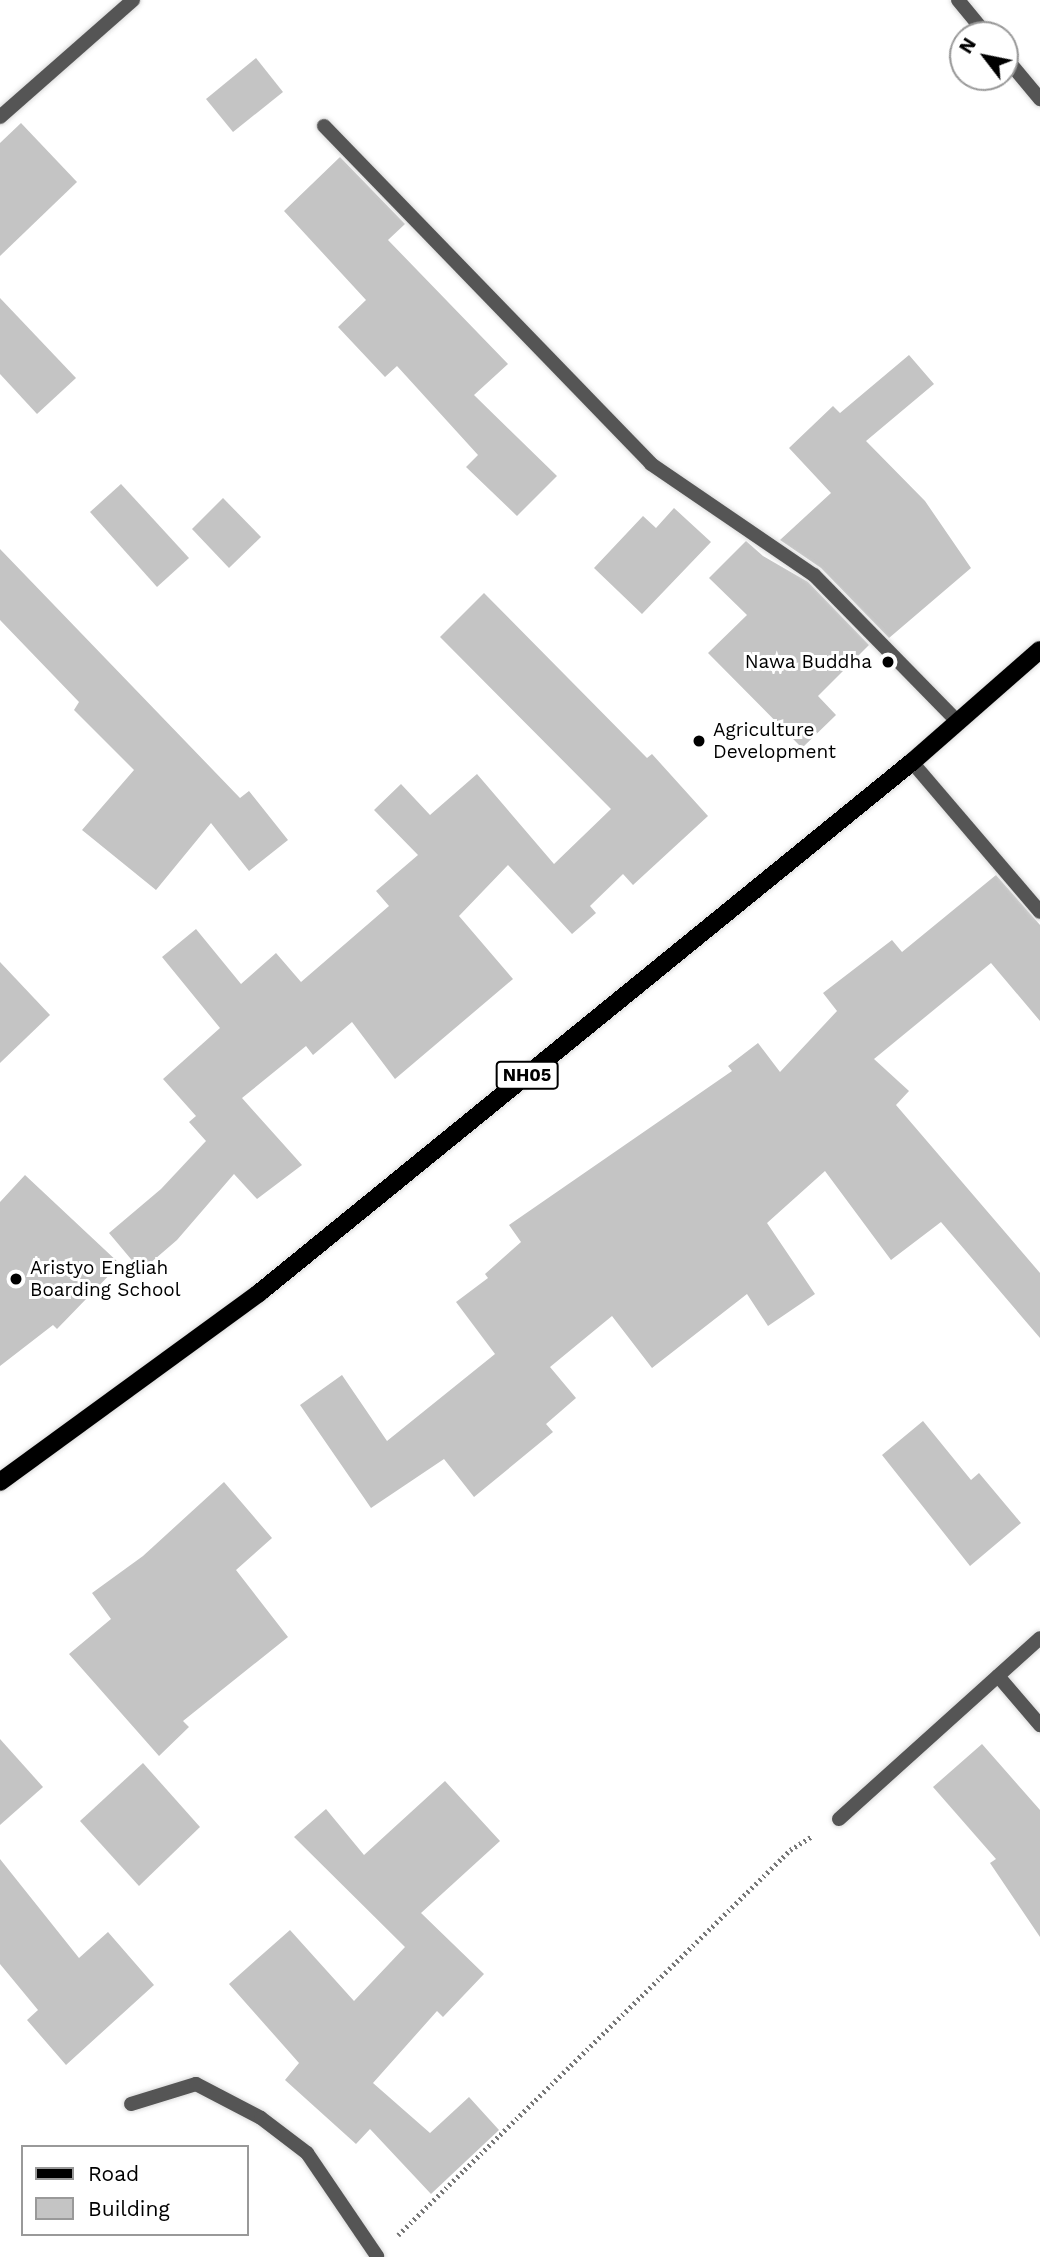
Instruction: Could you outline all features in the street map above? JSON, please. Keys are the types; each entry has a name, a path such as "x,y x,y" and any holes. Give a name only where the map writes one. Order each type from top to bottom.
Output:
{"main road":[{"name":"NH05","path":"0,1482 259,1293 912,762 1040,650"}],"street":[{"path":"0,117 133,0"},
{"path":"958,0 975,21"},
{"path":"1019,74 1040,99"},
{"path":"324,126 651,464 814,575 957,722"},
{"path":"912,762 1040,912"},
{"path":"839,1819 1040,1638"},
{"path":"998,1676 1040,1725"},
{"path":"131,2104 196,2084 261,2118 307,2153 376,2256"}],"path":[{"path":"376,2256 790,1850 839,1819"}],"building":[{"path":"256,58 283,92 233,132 206,99"},
{"path":"21,123 77,182 0,256 0,143"},
{"path":"340,157 405,224 388,240 508,364 474,395 557,476 517,516 466,467 478,455 397,366 385,377 338,327 366,300 284,211"},
{"path":"0,298 76,378 37,414 0,374"},
{"path":"909,355 934,384 866,441 925,501 971,568 889,638 821,568 780,540 831,493 789,448 833,406 840,413"},
{"path":"121,484 189,558 157,587 90,512"},
{"path":"223,498 261,537 229,568 192,529"},
{"path":"674,508 711,542 642,614 594,568 643,516 656,528"},
{"path":"746,541 763,556 808,582 869,645 818,696 836,715 802,748 708,653 747,615 709,578"},
{"path":"0,549 240,798 249,791 288,840 249,871 211,823 156,890 82,830 134,770 74,710 79,702 0,620"},
{"path":"484,593 647,758 652,754 708,816 633,885 623,874 590,906 596,913 572,934 508,865 459,916 513,979 395,1079 352,1022 313,1055 306,1046 242,1098 302,1165 257,1199 234,1174 177,1240 141,1271 109,1233 161,1189 206,1141 189,1122 196,1116 163,1079 220,1028 162,957 196,929 241,984 276,953 301,982 389,906 376,891 418,855 374,810 401,784 430,815 477,774 554,864 611,809 440,637"},
{"path":"996,875 1040,925 1040,1021 991,963 874,1059 909,1091 896,1105 1040,1273 1040,1338 941,1222 891,1260 825,1171 767,1223 815,1294 768,1326 747,1294 652,1368 612,1316 550,1367 576,1398 546,1424 553,1432 474,1497 444,1459 371,1508 300,1405 342,1375 387,1441 495,1354 456,1302 488,1278 485,1274 521,1242 509,1225 732,1071 728,1066 758,1043 780,1072 837,1011 823,993 892,940 902,952"},
{"path":"0,962 50,1015 0,1063"},
{"path":"25,1175 120,1264 57,1329 53,1325 0,1366 0,1202"},
{"path":"923,1421 971,1480 979,1473 1021,1523 970,1566 882,1455"},
{"path":"224,1482 272,1538 236,1570 288,1637 183,1721 189,1727 159,1756 69,1654 111,1619 92,1593 143,1556"},
{"path":"0,1739 43,1787 0,1825"},
{"path":"982,1744 1040,1810 1040,1937 990,1863 996,1859 933,1787"},
{"path":"143,1763 200,1827 139,1886 80,1821"},
{"path":"445,1781 500,1841 421,1913 484,1974 443,2017 437,2011 373,2083 430,2133 469,2097 499,2130 431,2194 370,2129 356,2144 285,2080 299,2063 229,1984 290,1930 354,2001 405,1947 294,1837 326,1809 364,1855"},
{"path":"0,1859 79,1958 108,1932 154,1985 66,2065 27,2020 38,2010 0,1964"}],"place":[{"name":"Nawa Buddha","path":"888,662"},
{"name":"Agriculture Development","path":"699,741"},
{"name":"Aristyo Engliah Boarding School","path":"16,1279"}]}
